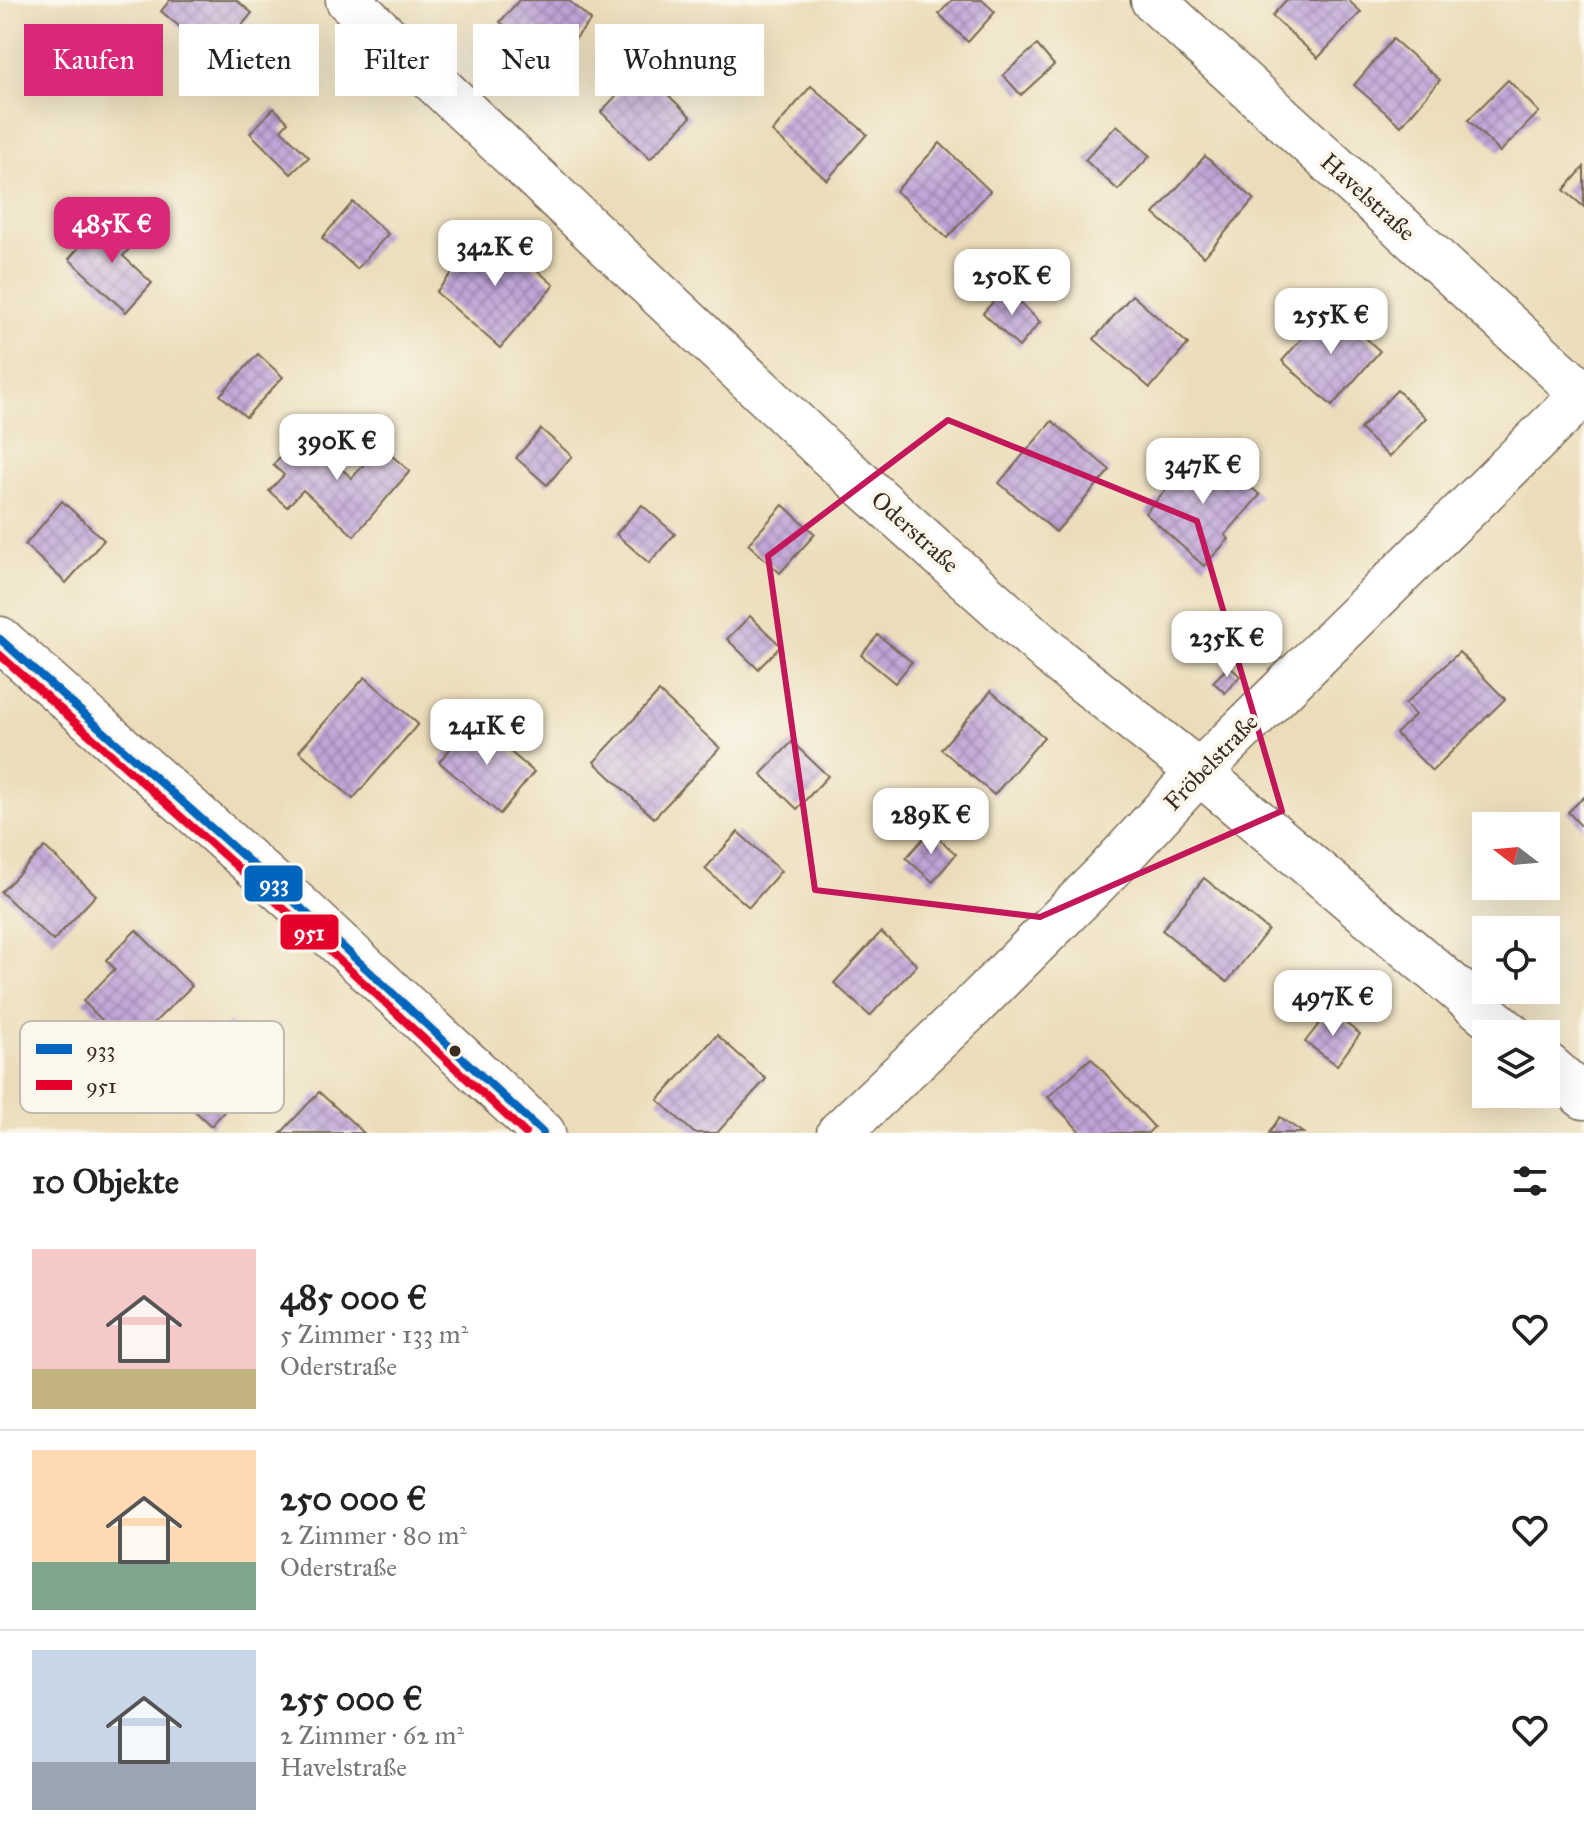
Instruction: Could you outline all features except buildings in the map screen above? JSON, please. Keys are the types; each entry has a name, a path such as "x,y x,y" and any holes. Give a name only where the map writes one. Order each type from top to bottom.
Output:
{"street":[{"name":"Oderstraße","path":"348,0 827,453 1060,662 1199,772 1493,1020"},
{"name":"Havelstraße","path":"1153,0 1583,393"},
{"name":"Fröbelstraße","path":"839,1133 973,1006 1096,883 1199,772 1583,393"},
{"path":"0,639 312,918 543,1133"},
{"path":"1560,1076 1584,1097"}],"highlighted area":[{"path":"948,420 1197,521 1282,811 1040,917 815,890 768,556"}],"transit line":[{"name":"933","path":"0,639 300,907 543,1133"},
{"name":"951","path":"0,655 292,916 525,1133"}]}
